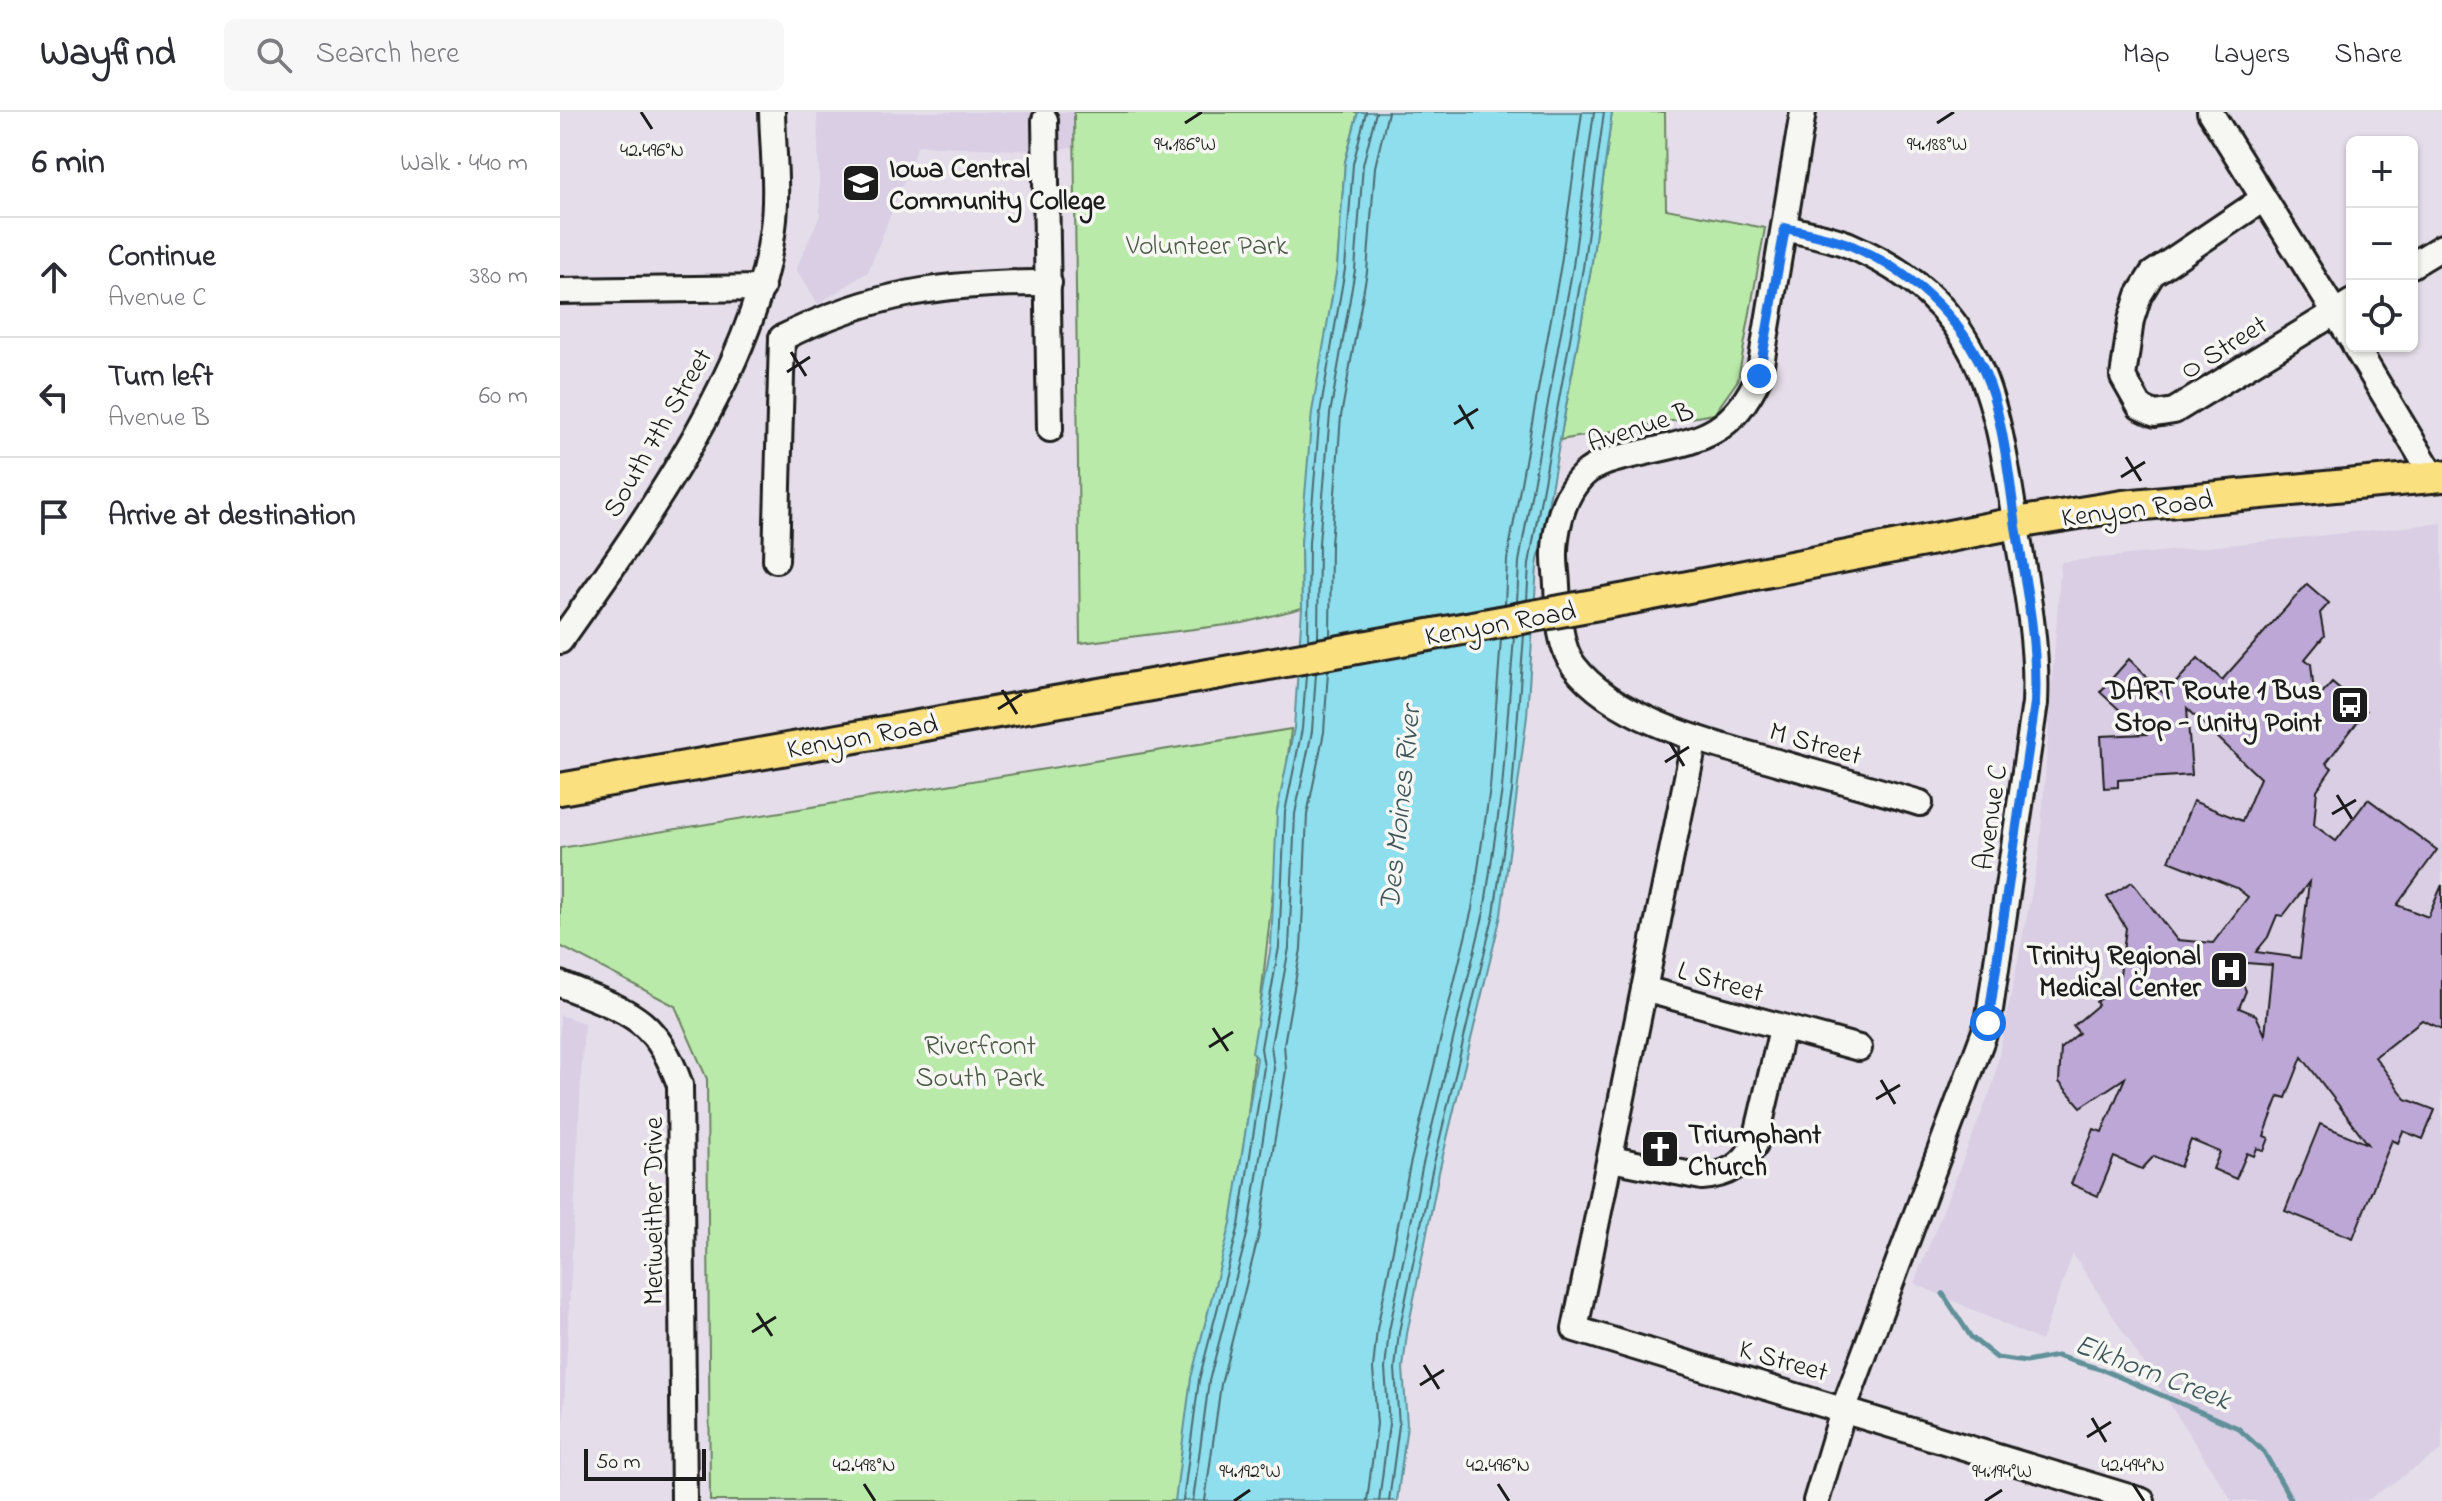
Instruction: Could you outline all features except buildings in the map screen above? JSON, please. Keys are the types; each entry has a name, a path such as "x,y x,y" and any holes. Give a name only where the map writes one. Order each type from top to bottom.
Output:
{"main road":[{"name":"Kenyon Road","path":"560,789 1632,598 2016,523 2123,506 2438,476"}],"street":[{"name":"South 7th Street","path":"560,641 674,468 747,331 762,288 774,226 772,112"},
{"name":"Avenue B","path":"1695,738 1671,732 1644,718 1574,666 1564,647 1555,565 1557,530 1574,487 1588,471 1610,460 1706,438 1739,413 1759,376 1803,112"},
{"path":"2210,112 2263,199 2344,307"},
{"path":"1045,120 1050,429"},
{"name":"O Street","path":"2263,199 2152,274 2139,295 2131,320 2123,377 2128,391 2140,407 2155,414 2174,411 2344,307"},
{"name":"Avenue C","path":"1785,228 1847,244 1874,258 1927,294 1955,323 1977,356 1992,394 2016,523 2037,665 2035,703 1988,1023 1844,1408 1816,1501"},
{"path":"2418,261 2442,247"},
{"path":"747,331 782,338 830,314 891,296 973,282 1049,283"},
{"path":"560,291 762,288"},
{"path":"776,560 782,338"},
{"path":"2359,352 2438,476"},
{"path":"1611,1159 1695,738"},
{"name":"M Street","path":"1695,738 1920,803"},
{"name":"Meriweither Drive","path":"560,984 618,1005 635,1016 663,1047 680,1085 684,1501"},
{"name":"L Street","path":"1644,989 1859,1048"},
{"name":"L Street","path":"1611,1159 1702,1177 1717,1176 1746,1160 1755,1144 1782,1029"},
{"name":"K Street","path":"1611,1159 1575,1329 1844,1408 2142,1501"}],"shaded area":[{"name":"Iowa Central Community College","path":"817,112 1074,112 1074,148 1038,151 918,145 868,272 818,304 796,269 820,215"},
{"name":"Trinity Regional Medical Center","path":"2442,523 2442,1450 2366,1501 2232,1501 2073,1254 2041,1341 1914,1283 1993,1084 2039,856 2061,562"},
{"path":"560,1015 584,1023 560,1485"}],"green space":[{"name":"Volunteer Park","path":"1074,112 1358,112 1345,162 1337,268 1301,543 1302,608 1243,623 1080,643"},
{"path":"1612,112 1665,112 1666,209 1765,228 1738,380 1714,414 1560,440 1591,269"},
{"name":"Riverfront South Park","path":"1291,729 1247,1123 1189,1501 710,1501 707,1079 675,1006 560,946 560,848"}],"water":[{"name":"Des Moines River","path":"1358,112 1612,112 1591,269 1537,566 1527,716 1501,915 1439,1172 1407,1334 1403,1368 1407,1425 1397,1501 1175,1501 1191,1378 1231,1223 1257,1058 1252,1052 1271,946 1277,811 1294,728 1302,608 1301,543 1312,412 1337,268 1345,162"}],"waterway":[{"name":"Elkhorn Creek","path":"1943,1294 1971,1337 1997,1358 2026,1362 2057,1356 2103,1370 2238,1428 2264,1452 2292,1501"}],"place":[{"name":"Iowa Central Community College","path":"861,183"},
{"name":"DART Route 1 Bus Stop - Unity Point","path":"2350,705"},
{"name":"Trinity Regional Medical Center","path":"2229,970"},
{"name":"Triumphant Church","path":"1660,1149"}],"route":[{"path":"1759,376 1785,228 1847,244 1900,272 1955,323 1977,356 1992,394 2006,457 2037,665 2035,703 1988,1023"}]}
